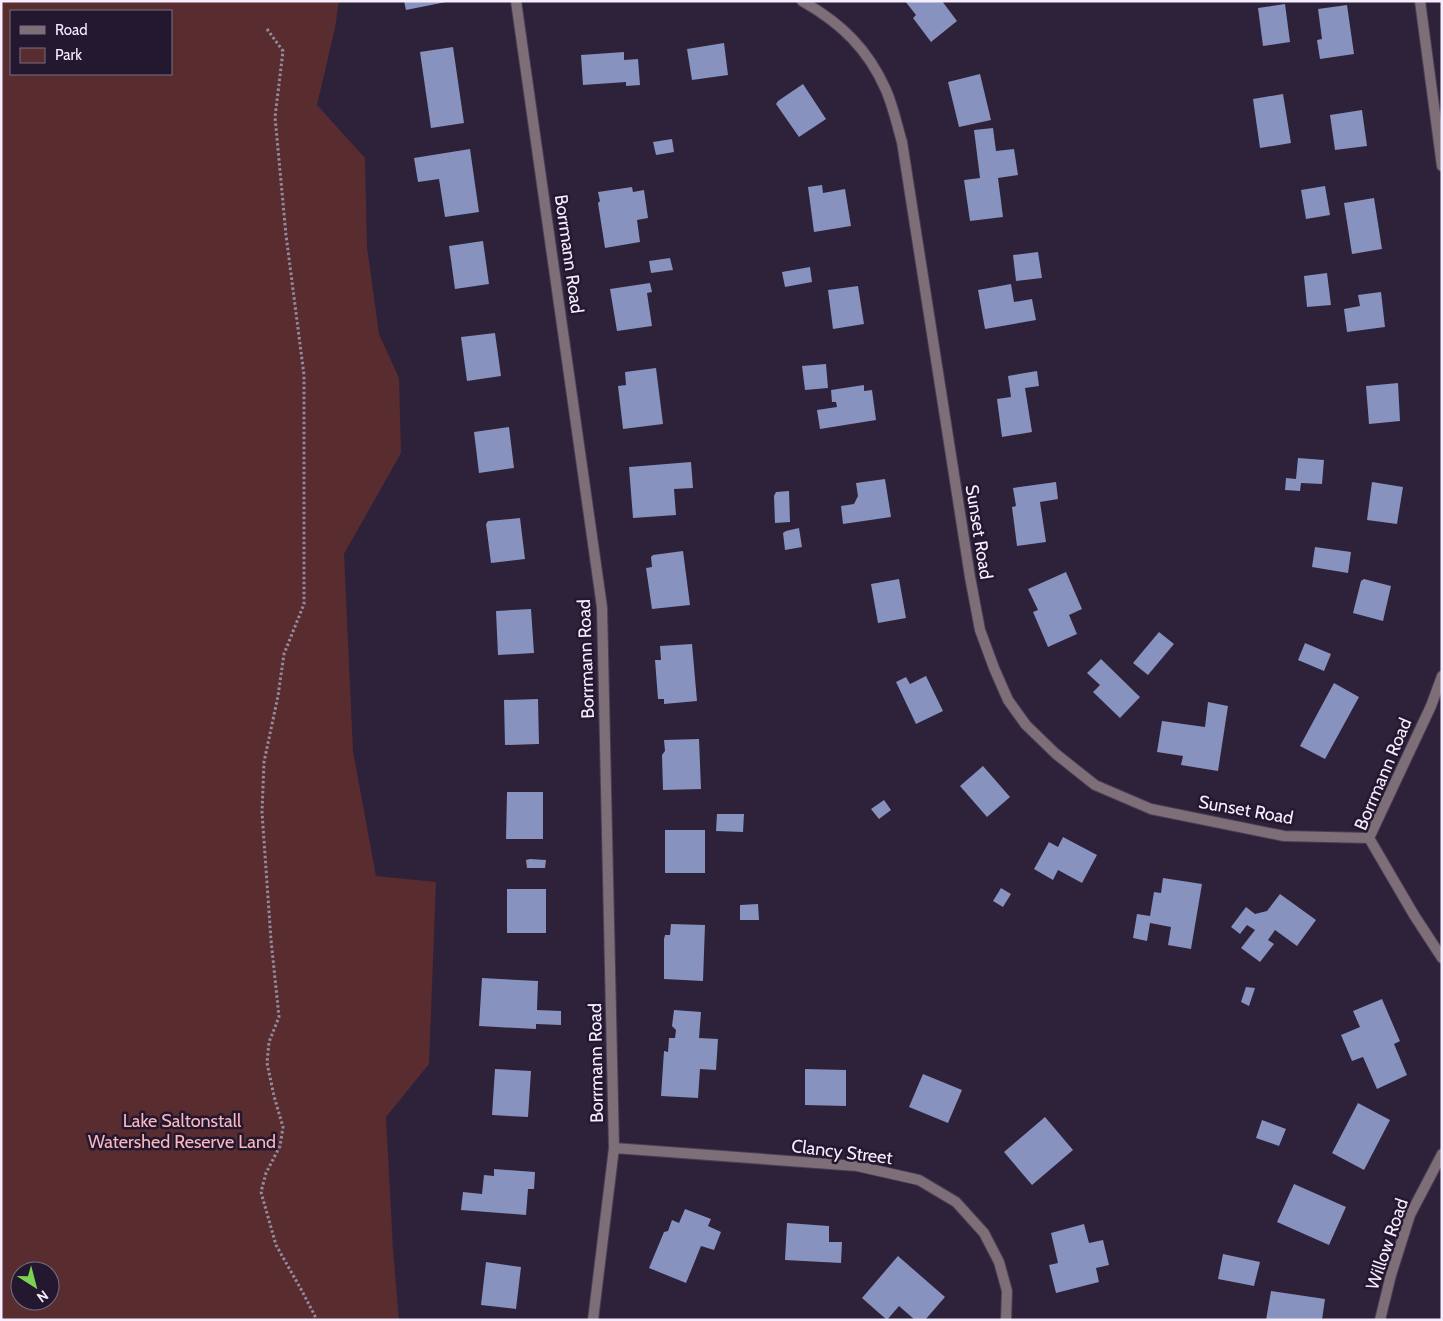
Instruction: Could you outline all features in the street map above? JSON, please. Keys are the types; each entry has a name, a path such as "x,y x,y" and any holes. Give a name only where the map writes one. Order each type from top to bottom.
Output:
{"street":[{"name":"Borrmann Road","path":"516,1 602,607 614,1148 593,1320"},
{"name":"Sunset Road","path":"802,1 842,28 865,52 886,90 902,142 976,612 983,638 1008,700 1026,725 1056,754 1095,785 1151,809 1284,836 1369,838"},
{"path":"1420,1 1442,166"},
{"name":"Borrmann Road","path":"1442,676 1431,706 1369,838 1414,915 1442,958"},
{"name":"Clancy Street","path":"614,1148 857,1166 919,1180 956,1202 984,1233 998,1262 1006,1291 1006,1320"},
{"name":"Willow Road","path":"1380,1320 1390,1275 1410,1215 1442,1154"}],"path":[{"path":"267,29 283,51 275,118 286,235 304,375 304,604 284,654 278,696 264,762 262,812 271,940 279,1017 269,1042 268,1063 274,1096 283,1128 280,1146 266,1173 261,1192 276,1245 317,1320"}],"green space":[{"name":"Lake Saltonstall Watershed Reserve Land","path":"1,1 339,1 335,28 317,105 365,158 367,247 379,334 399,378 401,453 344,554 353,751 376,876 436,882 429,1064 386,1117 393,1250 399,1320 1,1320"}],"building":[{"path":"404,1 446,1 446,2 406,10"},
{"path":"905,1 942,1 957,21 931,42 913,18 916,15"},
{"path":"1285,4 1290,42 1263,46 1258,8"},
{"path":"1347,5 1354,54 1320,59 1317,40 1322,39 1318,9"},
{"path":"724,43 728,75 692,80 687,49"},
{"path":"453,47 464,123 431,128 420,52"},
{"path":"624,52 624,60 638,59 640,85 626,86 626,82 583,85 581,55"},
{"path":"980,74 991,120 959,127 948,82"},
{"path":"803,84 826,119 799,137 776,104"},
{"path":"1283,94 1291,143 1260,148 1253,99"},
{"path":"1362,110 1367,146 1335,150 1330,115"},
{"path":"993,128 996,151 1014,149 1018,175 998,178 1003,217 970,221 964,180 980,178 974,130"},
{"path":"672,139 674,152 656,155 653,142"},
{"path":"470,149 479,212 445,217 439,179 418,182 414,158"},
{"path":"822,185 823,193 845,189 851,226 814,232 808,187"},
{"path":"1325,186 1330,215 1306,219 1301,190"},
{"path":"632,187 633,192 644,190 648,218 637,220 640,242 605,248 598,192"},
{"path":"1374,198 1382,249 1352,254 1344,203"},
{"path":"483,241 489,284 455,289 449,246"},
{"path":"1038,252 1042,278 1016,281 1013,255"},
{"path":"670,258 673,270 651,273 649,261"},
{"path":"810,267 812,282 785,287 782,272"},
{"path":"1327,273 1331,305 1307,307 1304,276"},
{"path":"650,283 652,292 647,293 652,326 617,331 610,289"},
{"path":"1011,284 1014,302 1032,299 1036,320 985,329 978,290"},
{"path":"858,286 864,324 833,329 828,290"},
{"path":"1381,292 1385,327 1347,332 1344,309 1360,306 1358,295"},
{"path":"495,333 501,376 467,381 461,337"},
{"path":"826,364 828,388 805,390 802,366"},
{"path":"656,368 663,424 623,429 618,386 626,385 625,372"},
{"path":"1037,371 1039,386 1025,388 1032,432 1002,437 997,399 1011,397 1008,376"},
{"path":"1398,383 1400,421 1369,424 1366,386"},
{"path":"864,385 864,391 872,390 876,420 820,429 817,410 837,407 836,402 832,402 831,390"},
{"path":"509,427 514,468 479,473 474,432"},
{"path":"1298,458 1324,460 1322,484 1301,483 1300,491 1285,490 1286,478 1296,479"},
{"path":"691,462 693,488 674,489 676,515 633,518 629,467"},
{"path":"885,479 891,517 843,524 841,506 854,504 858,496 856,483"},
{"path":"1056,482 1058,499 1040,502 1046,542 1017,546 1012,507 1016,506 1013,488"},
{"path":"1372,482 1403,487 1397,524 1367,520"},
{"path":"789,491 790,522 775,523 774,496 776,492"},
{"path":"520,518 525,559 491,563 486,524 488,521"},
{"path":"799,528 802,547 785,550 783,533"},
{"path":"1315,547 1351,552 1348,573 1312,567"},
{"path":"683,551 690,605 652,609 646,568 652,567 651,557 653,555"},
{"path":"1066,572 1082,609 1069,615 1077,634 1048,647 1033,612 1038,610 1028,589"},
{"path":"899,579 906,618 878,623 871,584"},
{"path":"1364,579 1391,586 1383,621 1353,613 1361,581"},
{"path":"531,609 534,653 498,655 496,611"},
{"path":"1159,632 1174,644 1148,675 1133,663"},
{"path":"1305,643 1331,654 1324,671 1298,660"},
{"path":"692,644 697,701 664,704 664,699 658,699 655,660 661,660 660,646"},
{"path":"1101,659 1140,697 1120,718 1093,692 1100,685 1087,673"},
{"path":"926,676 943,711 916,724 896,682 906,677 910,684"},
{"path":"1334,683 1359,697 1325,759 1300,746"},
{"path":"538,699 539,744 505,745 504,700"},
{"path":"1208,702 1228,706 1218,771 1181,765 1183,756 1157,752 1162,721 1205,727"},
{"path":"699,739 701,789 663,790 662,755 665,751 664,740"},
{"path":"983,766 1010,797 987,817 960,786"},
{"path":"507,792 543,792 543,839 506,839"},
{"path":"884,800 891,810 879,819 871,809"},
{"path":"717,814 744,814 743,832 716,831"},
{"path":"665,830 705,830 705,873 665,873"},
{"path":"1063,837 1097,855 1082,883 1058,870 1053,880 1034,869 1049,842 1058,847"},
{"path":"526,860 546,860 545,868 527,868"},
{"path":"1163,878 1202,884 1191,949 1168,945 1171,927 1150,923 1147,941 1133,938 1137,914 1150,916 1154,892 1161,893"},
{"path":"1001,888 1011,894 1003,907 993,901"},
{"path":"507,889 546,889 546,933 507,933"},
{"path":"1280,894 1316,920 1297,946 1275,930 1268,940 1274,944 1260,962 1241,948 1255,930 1247,925 1240,934 1231,927 1246,907 1255,914 1267,911"},
{"path":"758,904 759,920 740,920 740,905"},
{"path":"671,924 705,925 703,981 664,979 664,939 665,935 670,935"},
{"path":"482,978 538,981 537,1010 561,1011 561,1025 536,1024 536,1029 479,1026"},
{"path":"1246,987 1255,988 1249,1006 1241,1002"},
{"path":"1382,999 1400,1041 1394,1044 1407,1075 1377,1089 1363,1057 1352,1061 1341,1035 1360,1027 1353,1011"},
{"path":"674,1010 701,1012 699,1038 718,1039 716,1070 700,1069 698,1098 661,1096 664,1051 668,1052 669,1038 675,1038 676,1030 672,1026"},
{"path":"495,1069 531,1071 528,1117 492,1115"},
{"path":"805,1069 846,1070 846,1106 805,1105"},
{"path":"923,1074 962,1090 948,1123 909,1107"},
{"path":"1358,1103 1390,1120 1364,1170 1332,1153"},
{"path":"1045,1117 1073,1150 1032,1185 1004,1152"},
{"path":"1262,1120 1286,1129 1279,1146 1256,1138"},
{"path":"494,1169 535,1172 534,1189 528,1189 526,1215 461,1210 463,1192 482,1194 484,1175 494,1176"},
{"path":"1294,1184 1346,1207 1329,1245 1277,1222"},
{"path":"685,1209 711,1219 708,1226 721,1232 714,1250 701,1246 686,1283 649,1268 664,1232 668,1231 672,1220 679,1223"},
{"path":"787,1223 829,1226 829,1242 842,1242 841,1263 785,1260"},
{"path":"1084,1224 1089,1243 1103,1240 1109,1265 1096,1268 1099,1282 1056,1293 1049,1265 1058,1263 1051,1233"},
{"path":"1223,1254 1260,1262 1254,1286 1218,1279"},
{"path":"898,1256 945,1297 925,1320 915,1320 899,1306 887,1320 862,1298"},
{"path":"486,1262 521,1267 516,1309 481,1305"},
{"path":"1271,1291 1325,1299 1322,1320 1266,1320"}]}
